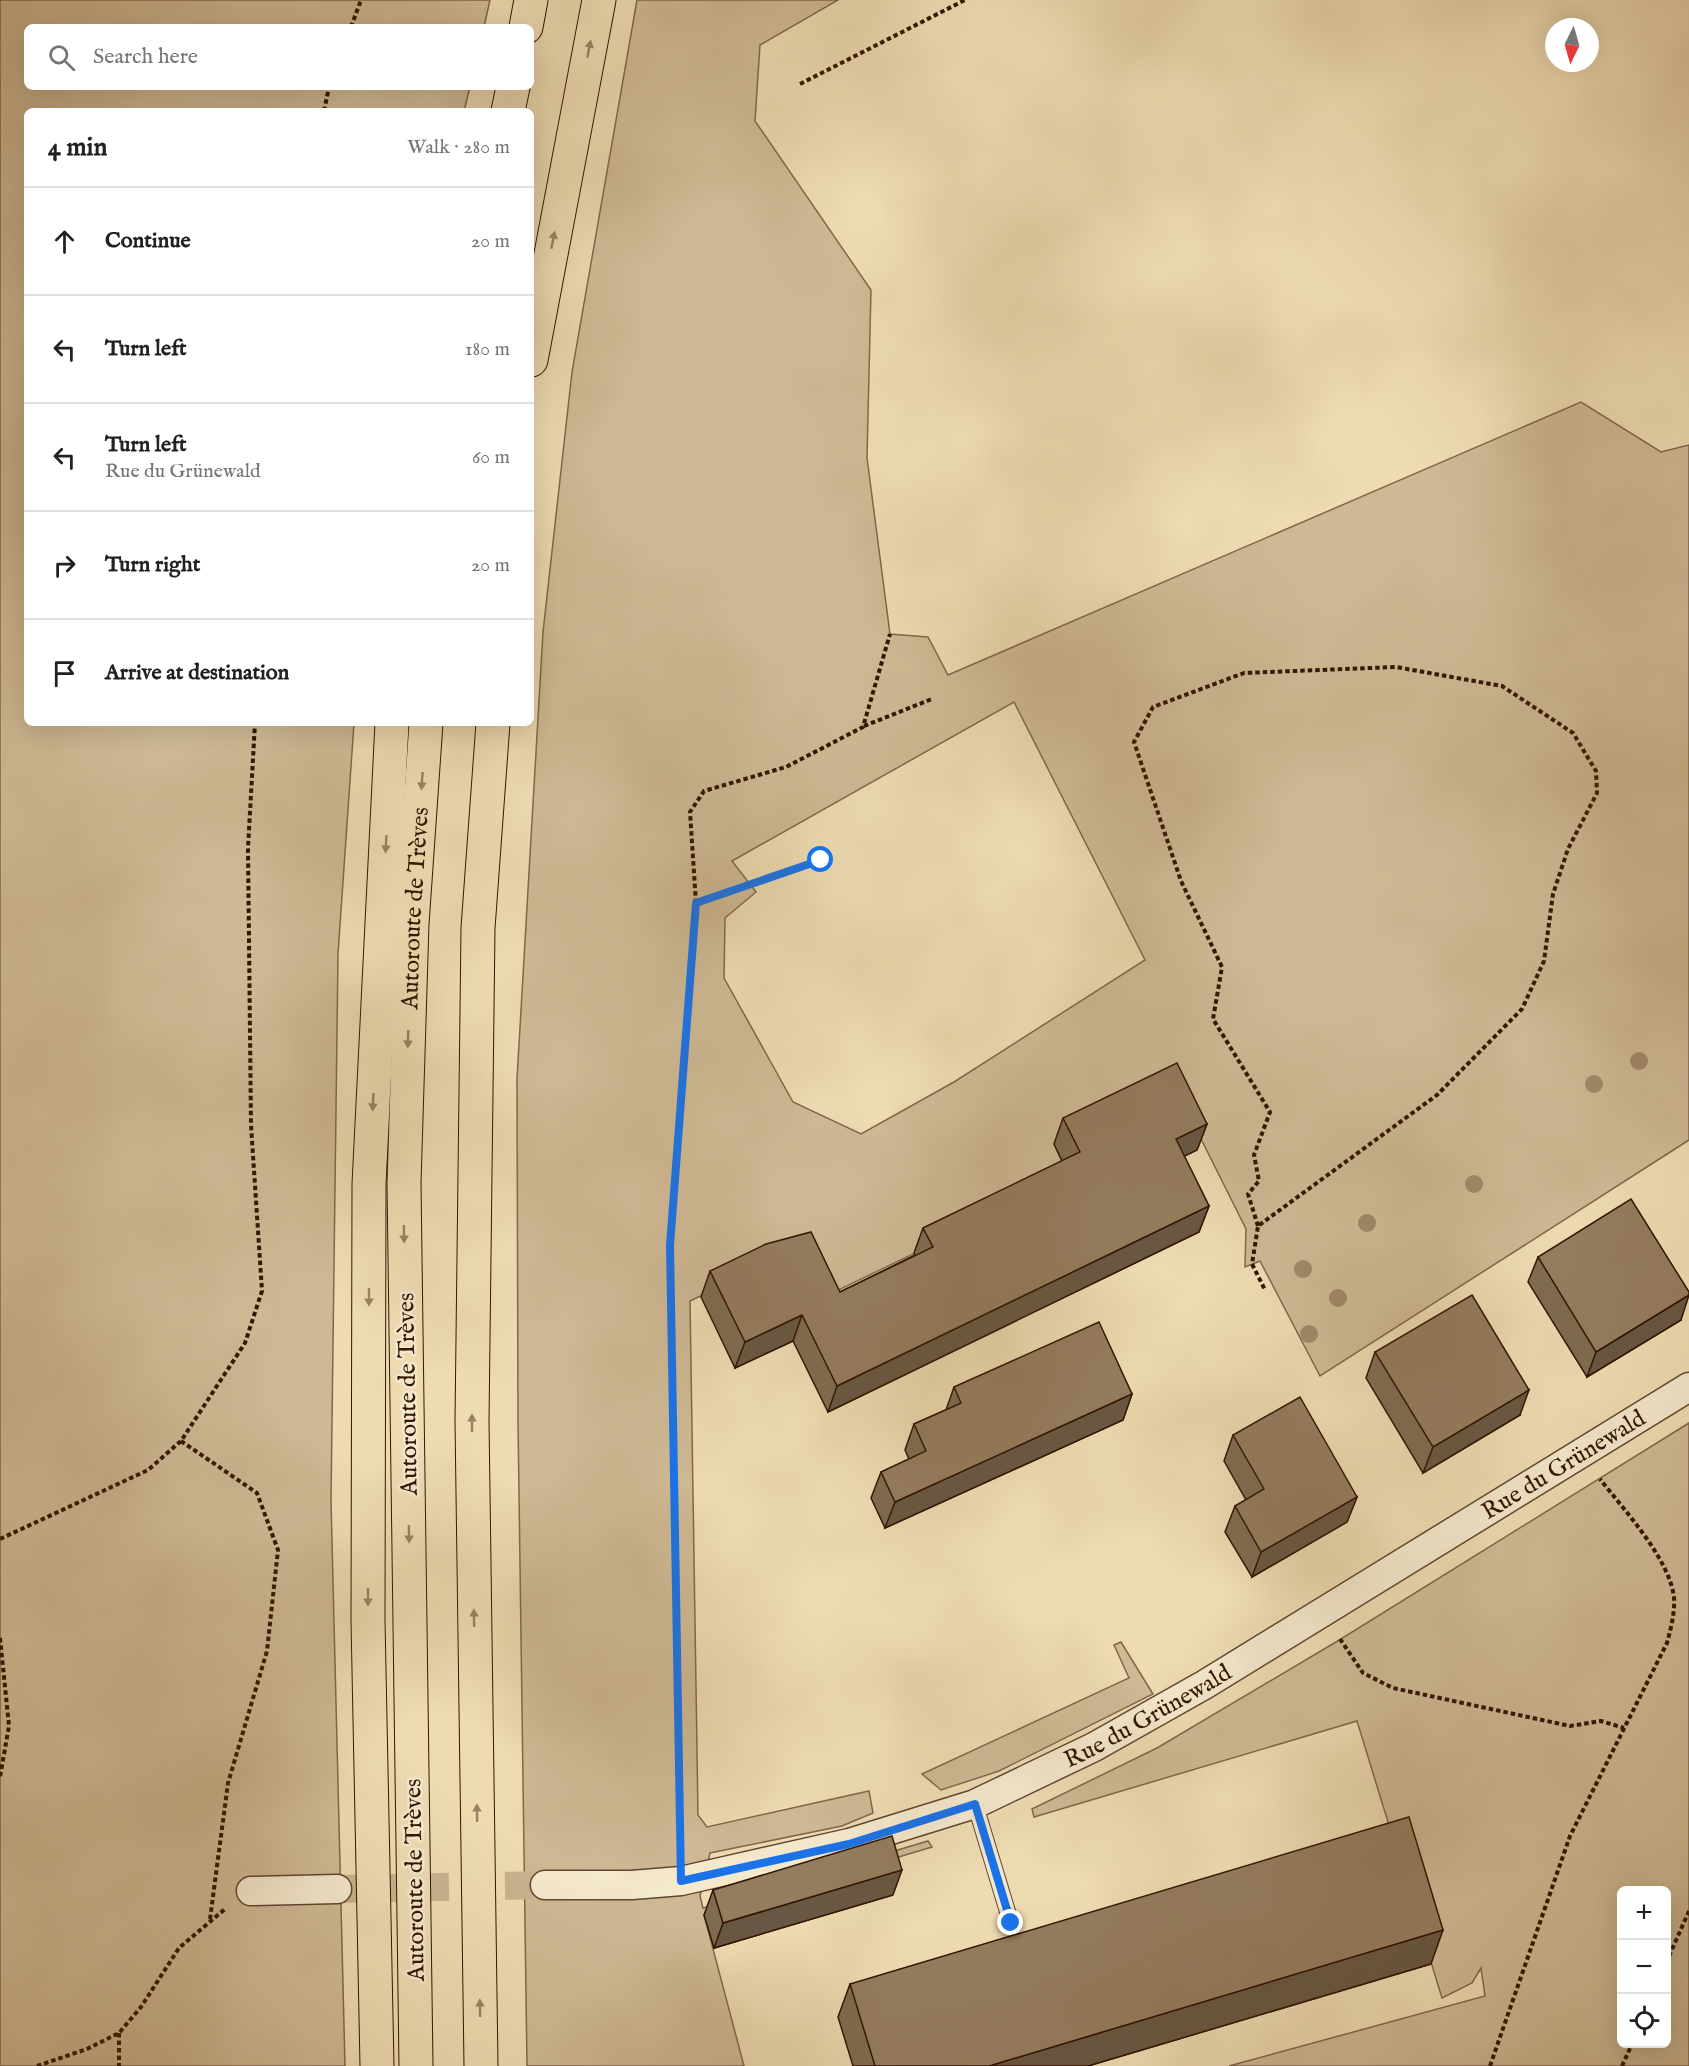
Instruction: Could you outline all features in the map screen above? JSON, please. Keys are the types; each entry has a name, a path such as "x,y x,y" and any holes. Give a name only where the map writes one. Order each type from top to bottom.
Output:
{"highway":[{"path":"527,24 531,0"},
{"path":"534,344 599,0"},
{"path":"509,108 512,90"},
{"path":"377,2066 368,1622 369,1184 392,726"},
{"name":"Autoroute de Trèves","path":"416,2066 404,1183 412,924 426,726"},
{"path":"482,2066 472,1421 478,928 493,726"}],"street":[{"name":"Rue du Grünewald","path":"545,1885 632,1885 681,1881 849,1844 975,1804 1094,1747 1323,1613 1689,1387"},
{"path":"251,1892 337,1889"}],"lane":[{"path":"975,1804 1011,1923"}],"path":[{"path":"352,24 361,0"},
{"path":"800,84 965,0"},
{"path":"325,108 328,90"},
{"path":"863,727 890,634"},
{"path":"1258,1226 1437,1095 1522,1009 1544,961 1553,894 1568,849 1596,793 1596,771 1573,733 1502,686 1396,667 1244,673 1153,707 1134,742 1181,881 1222,967 1213,1019 1270,1112 1254,1155 1259,1181 1248,1194 1258,1226 1252,1264 1265,1290"},
{"path":"681,1881 670,1245 696,903 690,812 704,791 786,767 863,727 932,699"},
{"path":"0,1539 148,1470 181,1441 245,1343 262,1291 251,1125 248,849 255,726"},
{"path":"696,903 821,860"},
{"path":"181,1441 257,1493 278,1550 267,1651 228,1782 210,1919"},
{"path":"1490,2066 1570,1836 1668,1643 1673,1619 1674,1596 1666,1573 1646,1540 1581,1452"},
{"path":"1323,1613 1363,1673 1393,1688 1570,1726 1601,1721 1624,1728"},
{"path":"0,1638 9,1726 0,1777"},
{"path":"37,2066 87,2049 119,2033 141,2007 179,1948 210,1919 251,1892"},
{"path":"1671,1952 1689,1911"},
{"path":"119,2033 119,2066"},
{"path":"1622,2066 1630,2048"}],"shaded area":[{"path":"0,0 490,0 485,24 24,24 24,90 469,90 465,108 24,108 24,726 354,726 338,954 331,1501 345,2066 0,2066"},
{"path":"637,0 838,0 760,45 755,121 871,290 867,458 890,634 928,637 948,675 1581,402 1661,452 1689,445 1689,1140 1320,1376 1260,1261 1245,1267 1246,1229 1173,1083 1054,1144 1070,1178 822,1298 757,1269 690,1301 698,1815 707,1827 869,1791 873,1813 842,1826 710,1853 700,1896 703,1908 928,1841 932,1847 704,1915 744,2066 527,2066 518,1421 517,1079 543,632 572,372","holes":["1014,702 1145,960 954,1082 861,1134 793,1102 724,978 725,918 756,892 732,861"]},
{"path":"1689,1423 1689,2066 1229,2066 1485,1996 1481,1968 1472,1983 1442,1998 1357,1721 1034,1817 1032,1809 1157,1748 1336,1642"},
{"path":"1121,1642 1153,1694 999,1771 941,1790 922,1774 1129,1678 1114,1645"}],"building":[{"path":"1177,1063 1207,1124 1176,1139 1209,1206 837,1386 802,1315 745,1342 710,1271 766,1244 811,1232 840,1292 933,1247 923,1228 1080,1152 1063,1118"},
{"path":"1631,1199 1689,1295 1596,1352 1538,1257"},
{"path":"1472,1295 1529,1390 1433,1447 1375,1352"},
{"path":"1099,1322 1132,1394 895,1502 881,1472 926,1451 914,1424 961,1403 954,1387"},
{"path":"1300,1397 1357,1497 1261,1552 1235,1506 1264,1489 1233,1435"},
{"path":"1409,1817 1443,1930 989,2066 875,2066 850,1984"},
{"path":"892,1836 902,1870 723,1923 713,1890"}],"tunnel":[{"path":"337,1889 545,1885"}],"route":[{"path":"821,860 696,903 670,1245 681,1881 849,1844 975,1804 1011,1923"}]}
